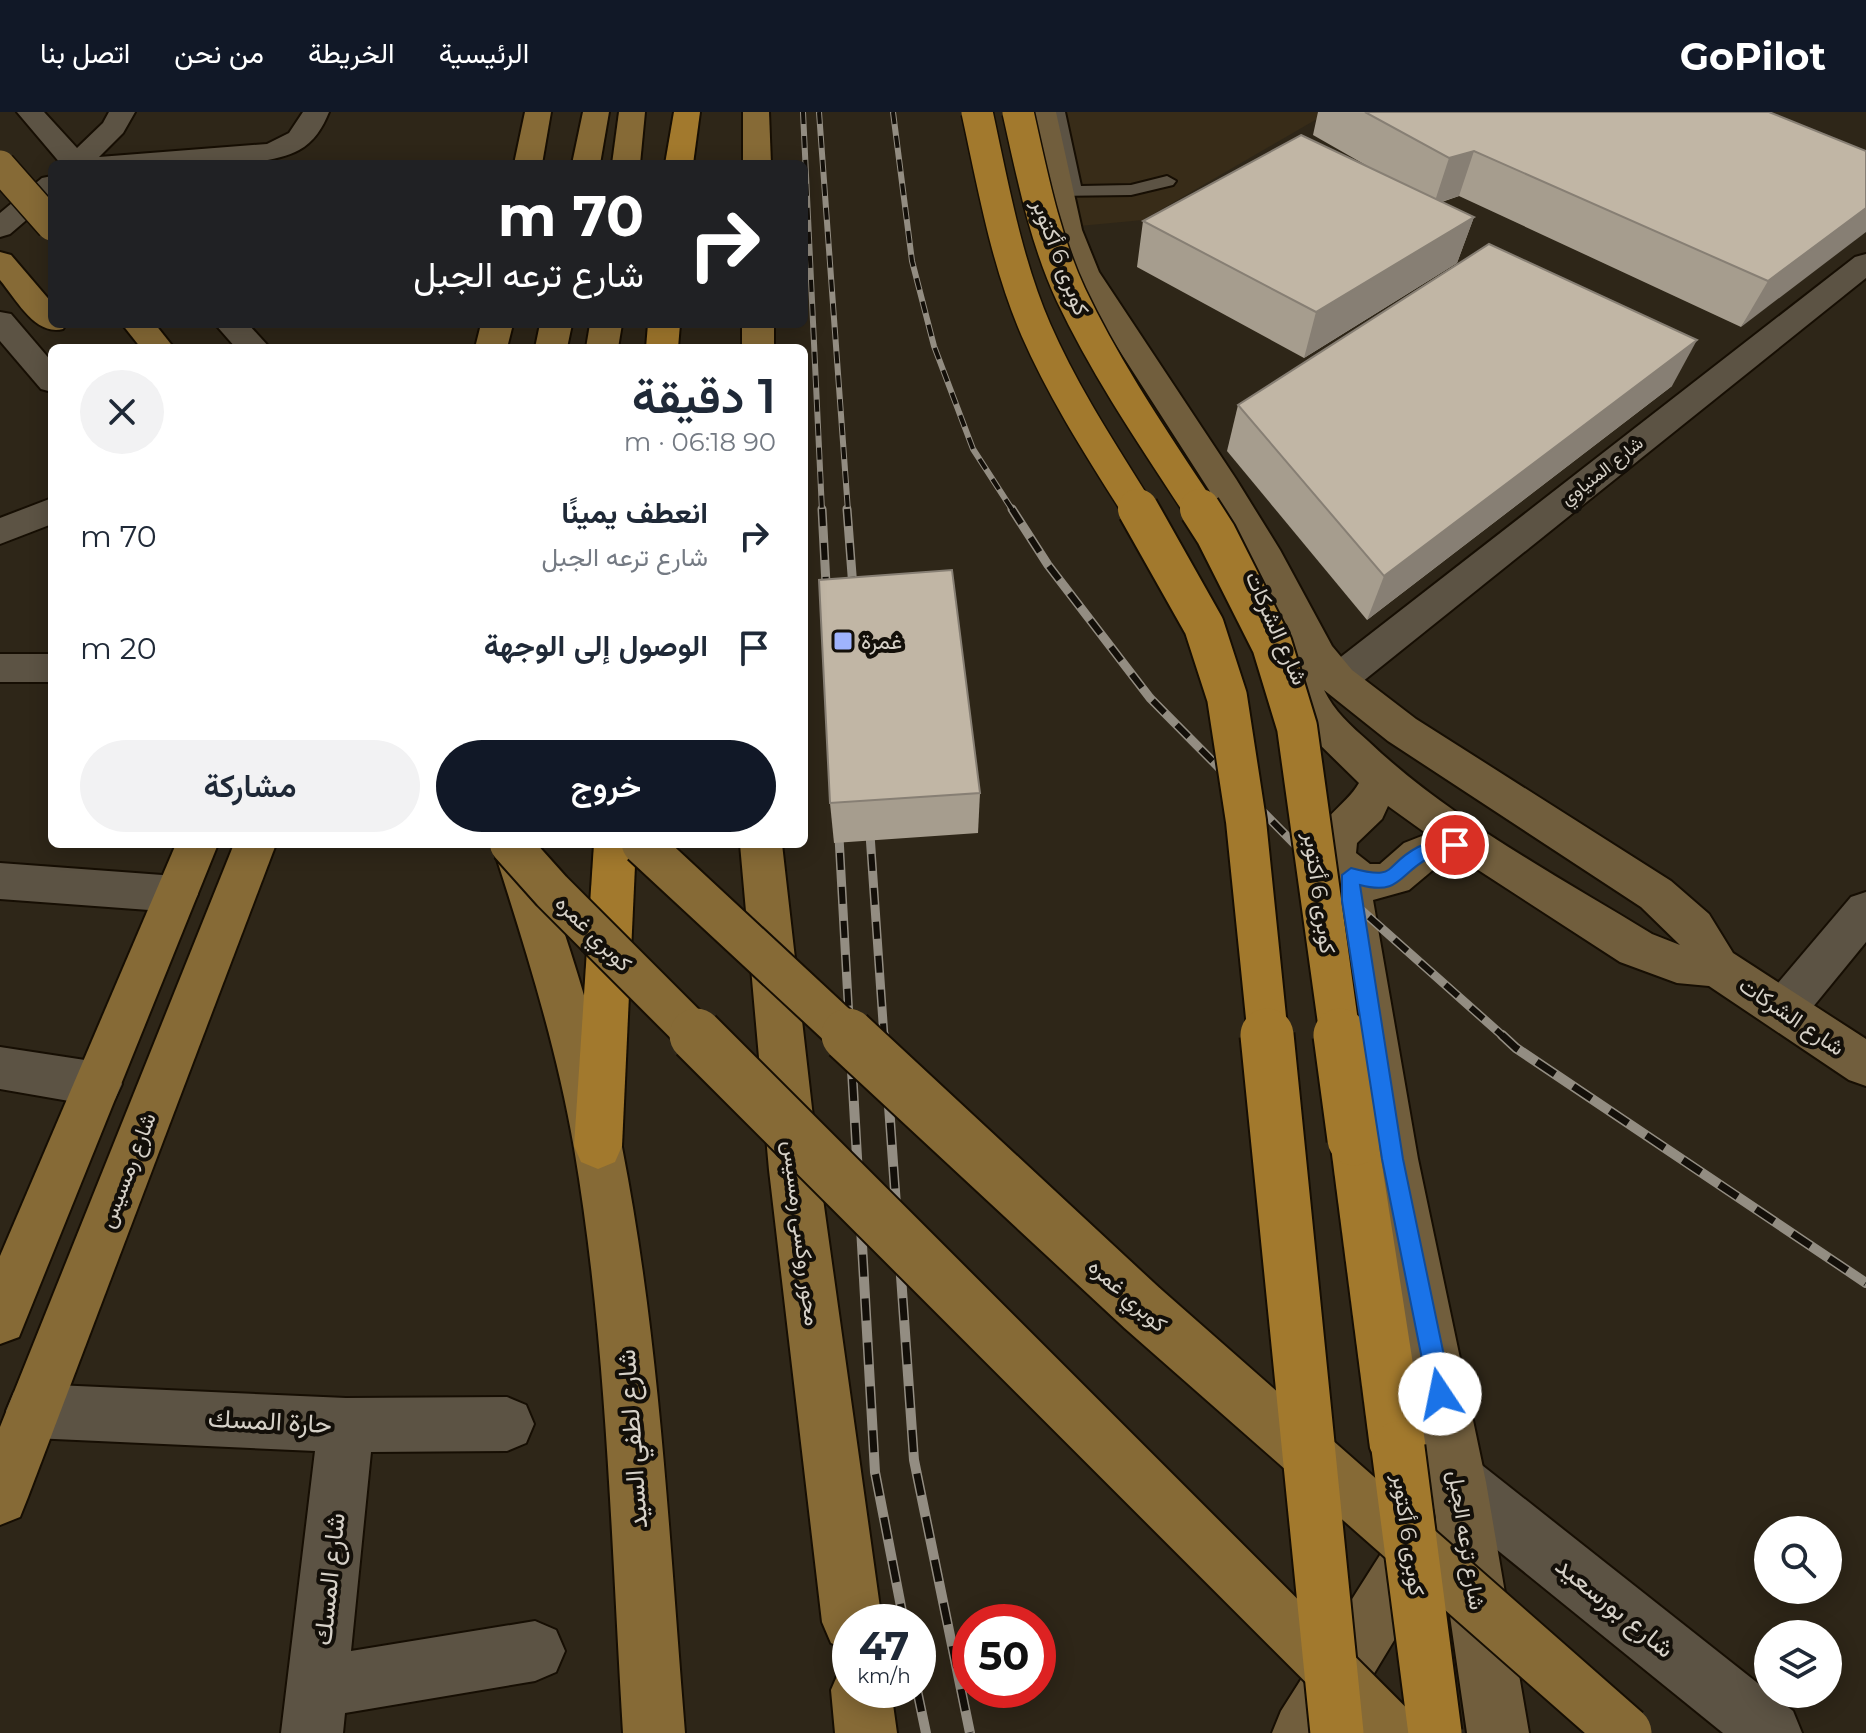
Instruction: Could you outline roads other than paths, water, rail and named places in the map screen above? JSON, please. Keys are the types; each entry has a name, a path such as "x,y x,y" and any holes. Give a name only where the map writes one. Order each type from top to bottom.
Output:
{"highway":[{"path":"680,160 687,112"},
{"name":"كوبرى 6 أكتوبر","path":"977,112 1001,223 1020,286 1047,357 1156,536 1205,628 1230,708 1246,821 1337,1733"},
{"name":"كوبرى 6 أكتوبر","path":"1018,112 1039,207 1070,293 1123,392 1216,534 1240,579 1272,645 1297,727 1435,1733"},
{"path":"598,1146 615,848"}],"main road":[{"path":"529,160 538,112"},
{"path":"587,160 596,112"},
{"path":"626,160 632,112"},
{"path":"756,112 757,160"},
{"name":"شارع الشركات","path":"1031,112 1046,185 1068,263 1079,286 1318,655 1338,680 1402,730 1656,894 1693,927 1717,967 1866,1065"},
{"name":"شارع الشركات","path":"1043,112 1066,192 1067,230 1084,272 1251,549 1264,591 1309,700 1325,725 1382,780 1473,844 1636,948 1677,964 1717,967"},
{"path":"0,166 42,193 48,212"},
{"path":"0,261 48,317"},
{"path":"57,328 71,344"},
{"path":"141,328 155,344"},
{"name":"شارع ترعه الجبل","path":"1382,780 1367,807 1336,837 1335,857 1351,875 1351,901 1393,1159 1458,1482 1498,1733"},
{"path":"1351,875 1378,883 1391,879 1423,853 1438,847 1473,844"},
{"path":"0,1318 195,848"},
{"name":"شارع رمسيس","path":"0,1497 253,848"},
{"path":"512,848 572,1031 598,1146"},
{"name":"كوبري غمره","path":"514,848 552,891 1394,1733"},
{"name":"كوبري غمره","path":"646,848 1142,1308 1625,1733"},
{"name":"محور روكسى رمسيس","path":"761,848 794,1170 850,1604"},
{"name":"شارع لطفي السيد","path":"598,1146 624,1335 654,1733"},
{"path":"1303,1733 1458,1482"},
{"path":"863,1708 866,1733"}],"street":[{"path":"30,112 72,160"},
{"path":"80,160 114,127 122,112"},
{"path":"160,160 270,152 285,148 305,135 316,112"},
{"path":"0,228 42,193"},
{"name":"شارع المنياوي","path":"1338,680 1857,281"},
{"path":"0,321 48,377"},
{"path":"235,328 250,344"},
{"path":"0,532 48,512"},
{"path":"0,668 48,668"},
{"path":"0,881 176,894"},
{"path":"1783,1010 1866,910"},
{"path":"0,1068 98,1084"},
{"name":"حارة المسك","path":"33,1411 346,1425 507,1424"},
{"name":"شارع المسك","path":"314,1710 346,1425"},
{"name":"شارع بورسعيد","path":"1458,1482 1771,1733"},
{"path":"314,1710 535,1651"}],"lane":[{"path":"1057,112 1066,192 1131,190 1167,181"}],"railway":[{"path":"803,112 805,160"},
{"path":"819,112 848,511"},
{"path":"893,112 912,261 934,346 973,449 1013,511"},
{"path":"808,217 822,511"},
{"path":"822,509 827,603"},
{"path":"847,509 854,601"},
{"path":"1012,509 1048,565 1150,698 1351,901 1504,1037"},
{"path":"838,819 850,1037"},
{"path":"869,820 884,1037"},
{"path":"850,1035 875,1472 901,1604"},
{"path":"884,1035 914,1460 970,1733"},
{"path":"1502,1035 1516,1048 1866,1283"},
{"path":"921,1708 926,1733"}],"place":[{"name":"غمرة","path":"843,641"}]}
